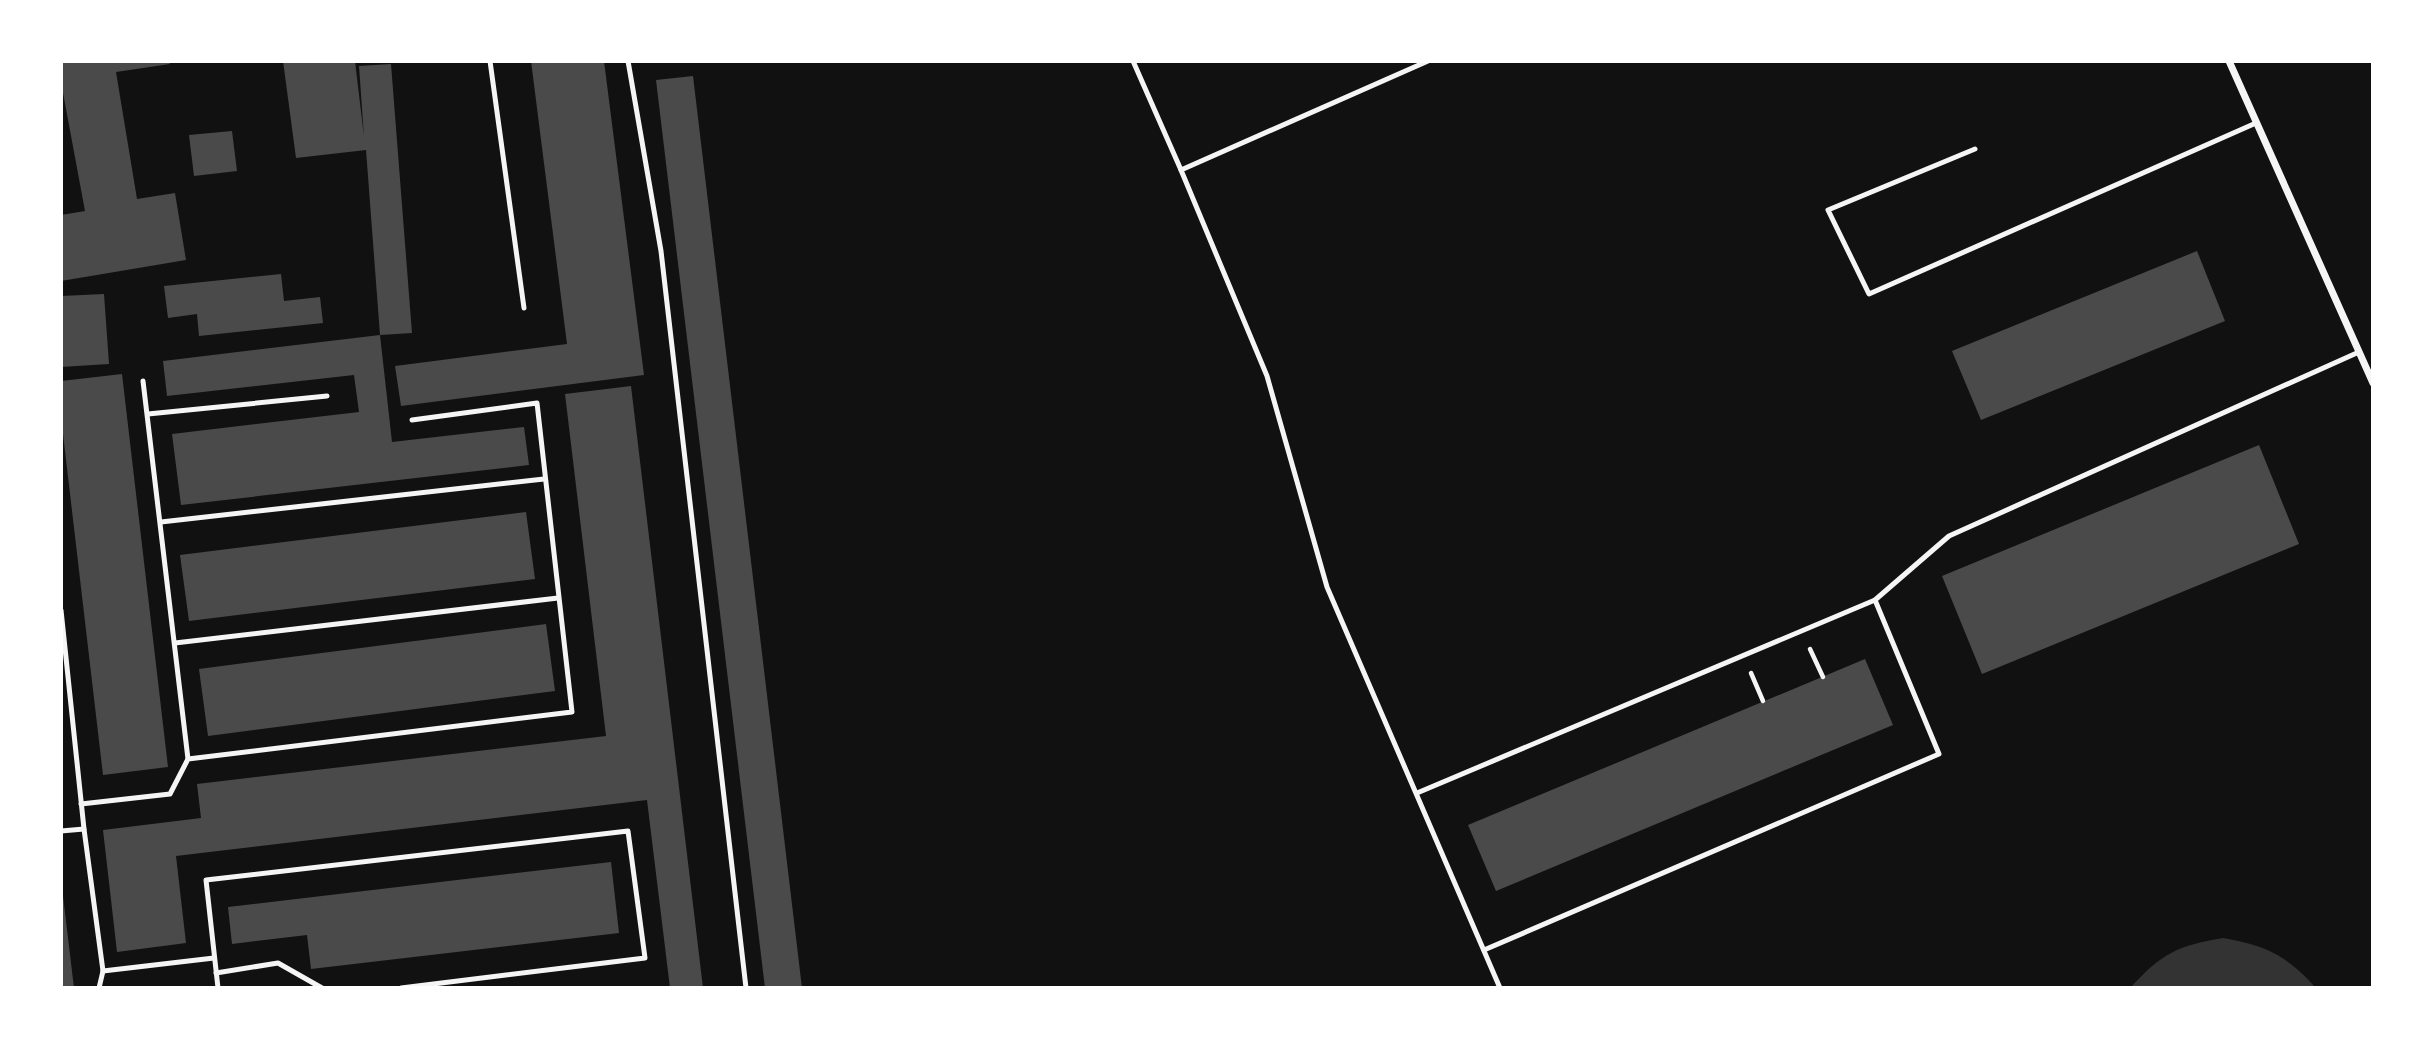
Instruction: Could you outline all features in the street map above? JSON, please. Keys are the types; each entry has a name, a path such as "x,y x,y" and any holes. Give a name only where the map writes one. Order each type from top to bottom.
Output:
{"street":[{"path":"2229,61 2373,383"}],"lane":[{"path":"491,61 524,308"},
{"path":"628,61 661,251 746,988"},
{"path":"1133,61 1267,376 1327,587 1500,988"},
{"path":"1181,170 1428,61"},
{"path":"1975,149 1828,210 1869,294 2256,123"},
{"path":"1418,793 1875,600 1949,536 2359,352"},
{"path":"82,804 170,794 188,759 143,381"},
{"path":"148,414 327,396"},
{"path":"188,759 572,712 537,403 412,420"},
{"path":"161,522 544,479"},
{"path":"175,643 558,598"},
{"path":"1484,950 1939,754 1875,600"},
{"path":"61,610 84,829 103,971 99,988"},
{"path":"61,831 84,829"},
{"path":"218,988 206,880 628,831 645,958 401,988"},
{"path":"103,971 214,958"},
{"path":"216,973 278,963 322,988"}],"path":[{"path":"1802,631 1823,677"},
{"path":"1743,656 1763,701"}],"shaded area":[{"path":"2223,938 2275,954 2295,967 2316,988 2130,988 2171,953 2194,944"}],"building":[{"path":"61,61 169,61 170,64 116,72 137,199 175,193 186,260 61,281 61,215 85,211 61,82"},
{"path":"283,61 355,61 364,137 359,66 391,64 412,333 380,335 366,150 296,158"},
{"path":"531,61 604,61 644,375 401,406 395,366 567,344"},
{"path":"693,76 802,988 765,988 656,80"},
{"path":"232,131 237,171 194,176 189,135"},
{"path":"2197,251 2225,321 1981,420 1952,351"},
{"path":"281,274 284,301 320,297 323,323 199,336 197,314 168,318 164,286"},
{"path":"104,294 109,364 61,367 61,296"},
{"path":"380,335 392,442 524,427 529,465 181,505 172,434 359,412 354,375 167,396 163,361"},
{"path":"122,374 168,767 103,775 61,417 61,381"},
{"path":"631,386 703,988 670,988 647,800 176,856 186,943 117,952 103,830 201,818 197,784 606,736 565,394"},
{"path":"2259,445 2299,544 1982,674 1942,576"},
{"path":"526,512 535,579 189,621 180,555"},
{"path":"546,624 555,691 208,736 199,669"},
{"path":"1865,659 1893,725 1496,891 1468,825"},
{"path":"611,862 619,933 311,969 307,935 232,944 228,907"},
{"path":"63,896 74,988 61,988"}]}
